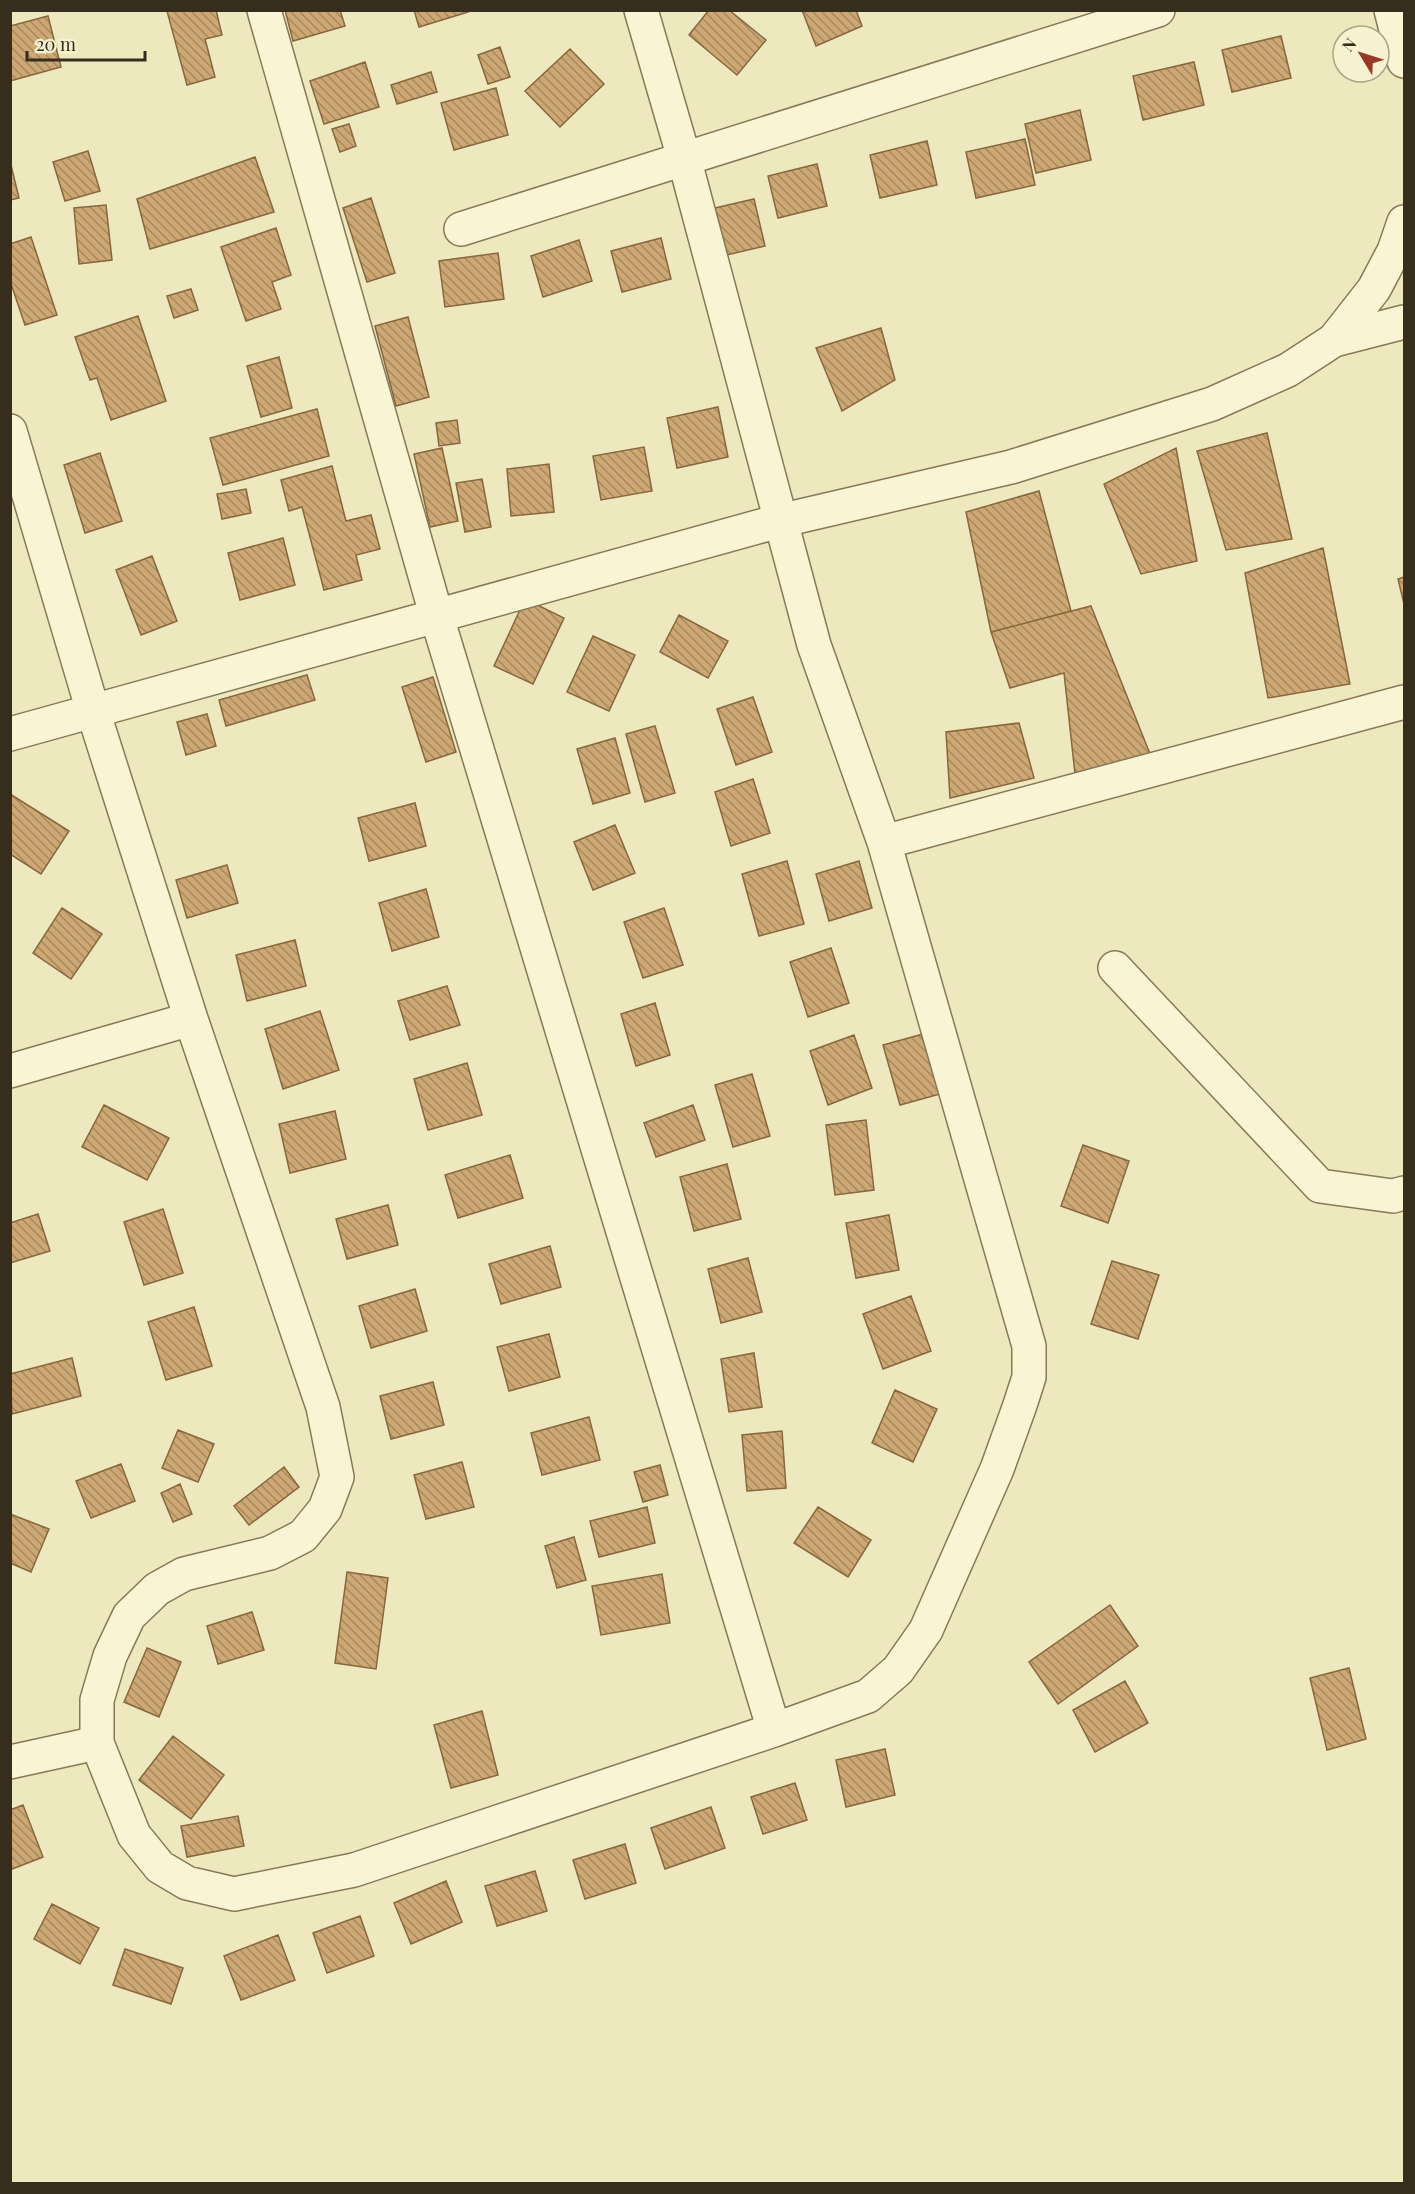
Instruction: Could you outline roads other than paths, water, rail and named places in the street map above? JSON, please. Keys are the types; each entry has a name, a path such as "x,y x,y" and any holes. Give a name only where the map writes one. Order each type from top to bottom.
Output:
{"street":[{"path":"264,10 436,614 774,1730"},
{"path":"10,431 93,711 191,1019 323,1407 337,1477 325,1509 303,1536 270,1553 184,1574 157,1588 129,1616 110,1656 97,1700 97,1743 134,1835 160,1867 187,1883 234,1894 354,1870 774,1730 868,1696 898,1670 926,1630 997,1469 1029,1377 1029,1346 885,842 814,645 779,521 684,158 641,10"},
{"path":"461,229 1158,10"},
{"path":"1391,10 1404,61"},
{"path":"1334,340 1374,289 1394,251 1404,222"},
{"path":"10,734 436,614 779,521 1011,467 1212,404 1288,370 1334,340 1404,322"},
{"path":"885,842 1404,702"},
{"path":"1115,968 1320,1186 1393,1196 1404,1193"},
{"path":"10,1071 191,1019"},
{"path":"10,1762 97,1743"}]}
